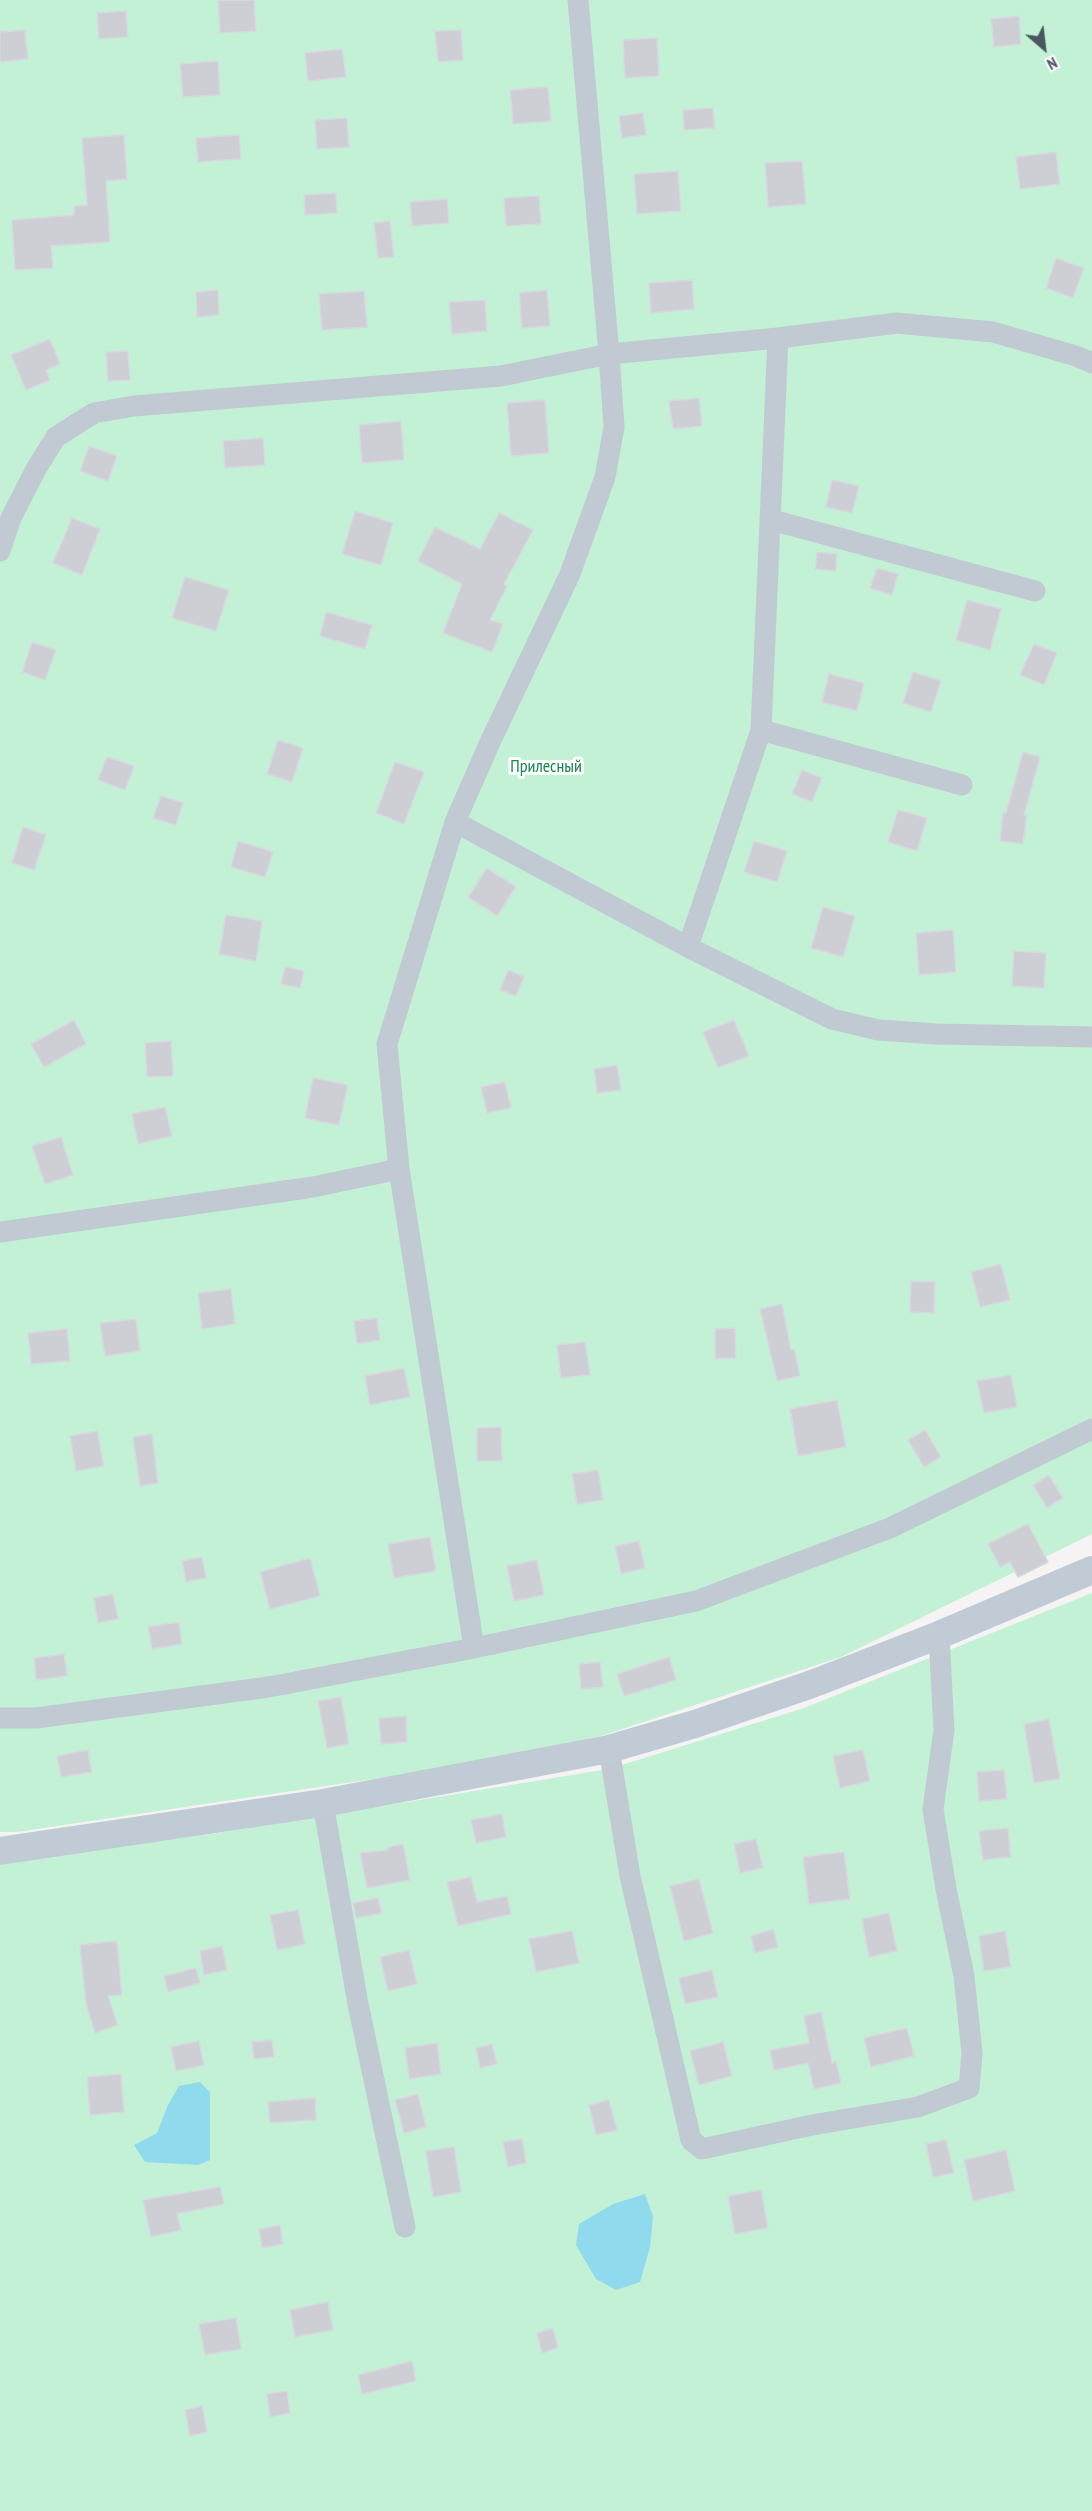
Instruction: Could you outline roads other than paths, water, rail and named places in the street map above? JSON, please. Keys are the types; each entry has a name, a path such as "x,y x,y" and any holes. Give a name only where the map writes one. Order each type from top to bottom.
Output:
{"street":[{"path":"474,1648 399,1168 387,1044 455,822 491,740 570,574 605,477 614,427 578,0"},
{"path":"0,551 11,518 56,437 94,413 134,406 501,376 609,354 778,338 897,323 993,332 1076,356 1092,363"},
{"path":"688,947 761,730 772,520 778,338"},
{"path":"772,520 1035,591"},
{"path":"761,730 962,785"},
{"path":"455,822 688,947 832,1019 878,1030 937,1034 1092,1037"},
{"path":"0,1232 313,1187 399,1168"},
{"path":"0,1718 36,1718 269,1688 696,1601 890,1528 1092,1428"},
{"path":"0,1851 323,1803 609,1749 695,1724 790,1691 939,1635 1092,1570"},
{"path":"609,1749 630,1876 691,2140 702,2149 813,2125 918,2108 969,2088 972,2054 964,1976 946,1889 933,1809 944,1730 939,1635"},
{"path":"323,1803 358,2004 405,2227"}],"water":[{"path":"200,2082 210,2092 210,2160 198,2165 145,2162 134,2145 157,2133 168,2105 179,2086"},
{"path":"645,2194 653,2216 650,2247 640,2282 616,2290 596,2279 576,2245 579,2224 613,2204"}],"park label":[{"name":"Прилесный","path":"546,767"}]}
